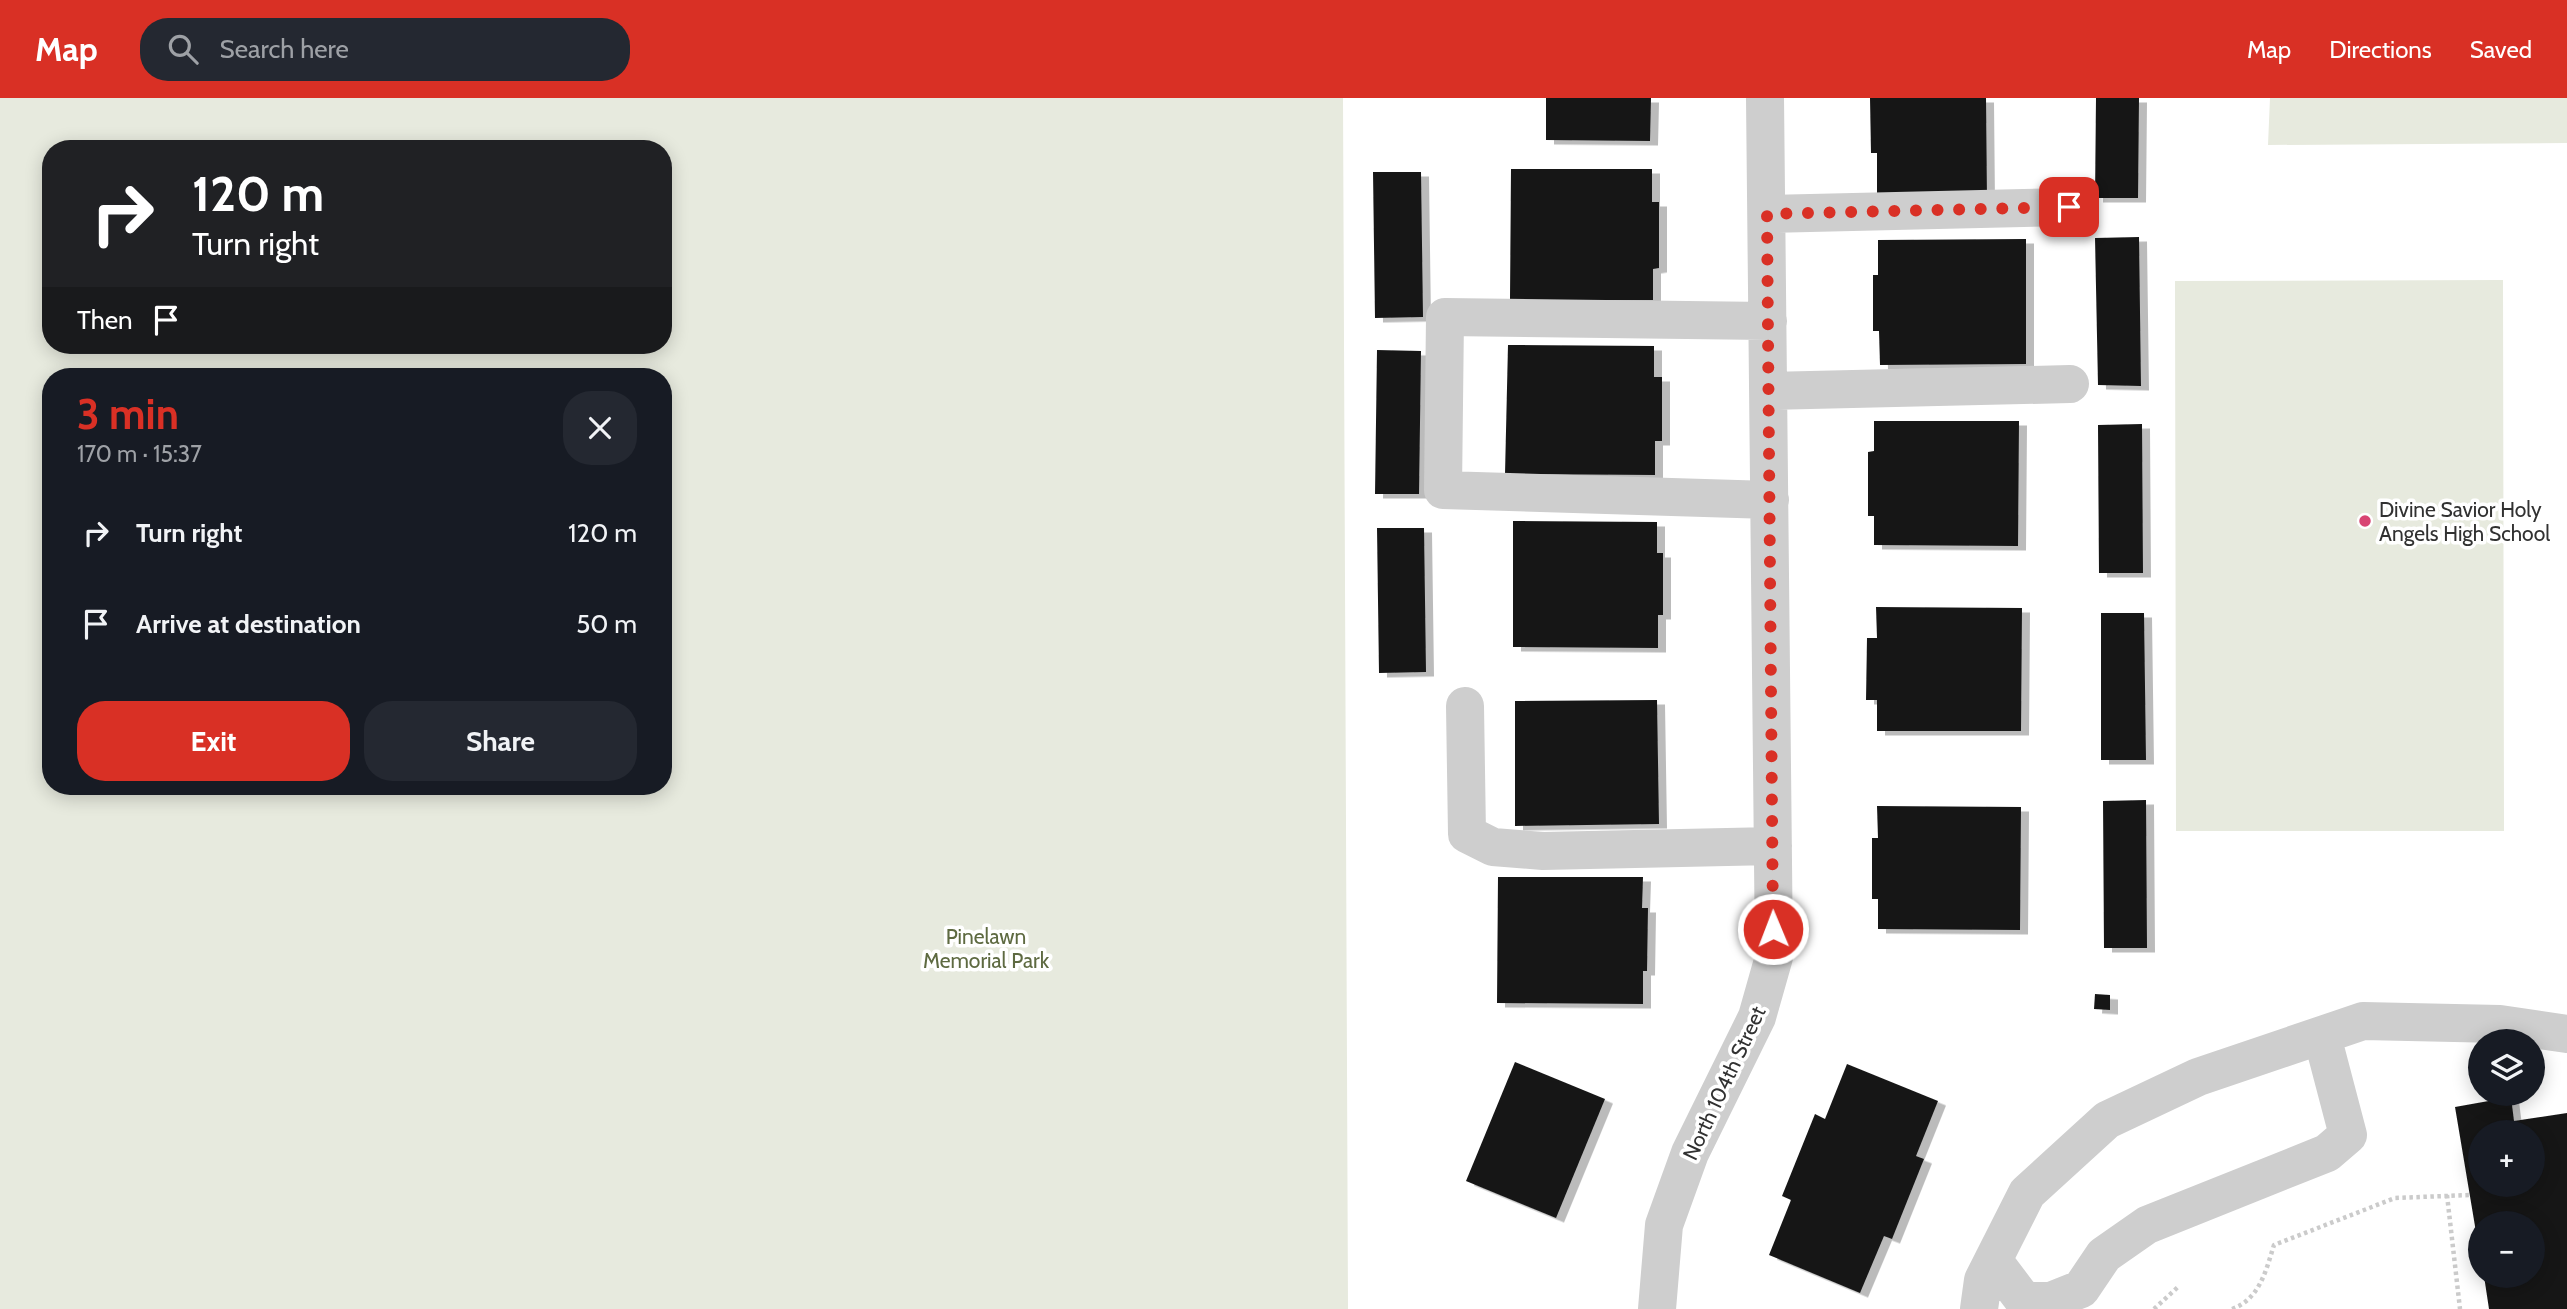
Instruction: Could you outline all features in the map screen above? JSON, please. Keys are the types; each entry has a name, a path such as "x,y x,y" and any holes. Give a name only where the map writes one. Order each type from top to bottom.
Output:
{"street":[{"name":"North 104th Street","path":"1657,1309 1664,1224 1690,1153 1757,1017 1774,957 1765,98"},
{"path":"1767,214 2069,207"},
{"path":"1768,321 1445,317 1443,490 1770,500"},
{"path":"1769,391 2070,384"},
{"path":"1465,706 1467,834 1493,847 1543,851 1773,846"},
{"path":"1979,1309 1983,1280 2026,1193 2107,1120 2198,1077 2363,1021 2500,1024 2567,1034"},
{"path":"1993,1260 2024,1301 2050,1301 2081,1289 2104,1255 2147,1225 2327,1153 2348,1135 2322,1036"}],"path":[{"path":"2447,1195 2459,1309"},
{"path":"2232,1309 2254,1295 2274,1245 2395,1198 2468,1195"},
{"path":"2154,1309 2178,1287"}],"green space":[{"name":"Pinelawn Memorial Park","path":"0,98 1343,98 1348,1309 0,1309"},
{"path":"2270,98 2567,98 2567,143 2268,145"},
{"path":"2503,280 2504,831 2176,831 2175,281"}],"building":[{"path":"1546,98 1651,98 1650,141 1546,140"},
{"path":"1870,98 1986,98 1987,200 1877,201 1877,153 1871,153"},
{"path":"2096,98 2139,98 2138,198 2095,198"},
{"path":"1511,169 1652,169 1652,202 1659,202 1659,268 1653,269 1653,300 1510,300"},
{"path":"1373,172 1421,172 1423,317 1375,318"},
{"path":"2139,237 2141,386 2098,385 2095,238"},
{"path":"2026,239 2026,364 1880,365 1879,331 1873,331 1873,275 1878,275 1878,240"},
{"path":"1508,345 1654,346 1654,377 1662,377 1662,441 1655,441 1655,475 1505,474"},
{"path":"1377,350 1421,351 1419,494 1375,494"},
{"path":"1874,421 2019,421 2018,546 1874,545 1874,516 1868,516 1868,452 1874,451"},
{"path":"2142,424 2143,573 2099,573 2098,425"},
{"path":"1513,521 1657,522 1657,553 1663,553 1663,615 1658,615 1658,648 1513,647"},
{"path":"1377,528 1424,528 1426,672 1379,673"},
{"path":"1876,607 2022,608 2021,731 1877,731 1877,700 1866,700 1867,638 1877,638"},
{"path":"2101,613 2144,613 2146,760 2101,760"},
{"path":"1657,700 1659,824 1515,826 1515,701"},
{"path":"2146,800 2147,948 2104,948 2103,801"},
{"path":"1877,806 2021,807 2020,930 1878,929 1878,899 1872,899 1872,838 1878,838"},
{"path":"1498,877 1643,877 1642,908 1648,908 1647,971 1643,971 1643,1004 1497,1003"},
{"path":"2095,994 2110,995 2110,1010 2094,1009"},
{"path":"1515,1062 1605,1099 1556,1218 1466,1181"},
{"path":"1847,1064 1938,1101 1916,1156 1924,1159 1892,1239 1884,1236 1860,1293 1769,1255 1791,1200 1782,1196 1815,1114 1825,1119"},
{"path":"2512,1106 2514,1120 2468,1120 2468,1184 2455,1107"},
{"path":"2567,1113 2567,1309 2489,1309 2486,1288 2545,1288 2545,1211 2472,1211 2470,1197 2545,1197 2545,1120 2521,1120"}],"place":[{"name":"Divine Savior Holy Angels High School","path":"2365,521"}],"route":[{"path":"1773,929 1767,214 2069,207"}]}
